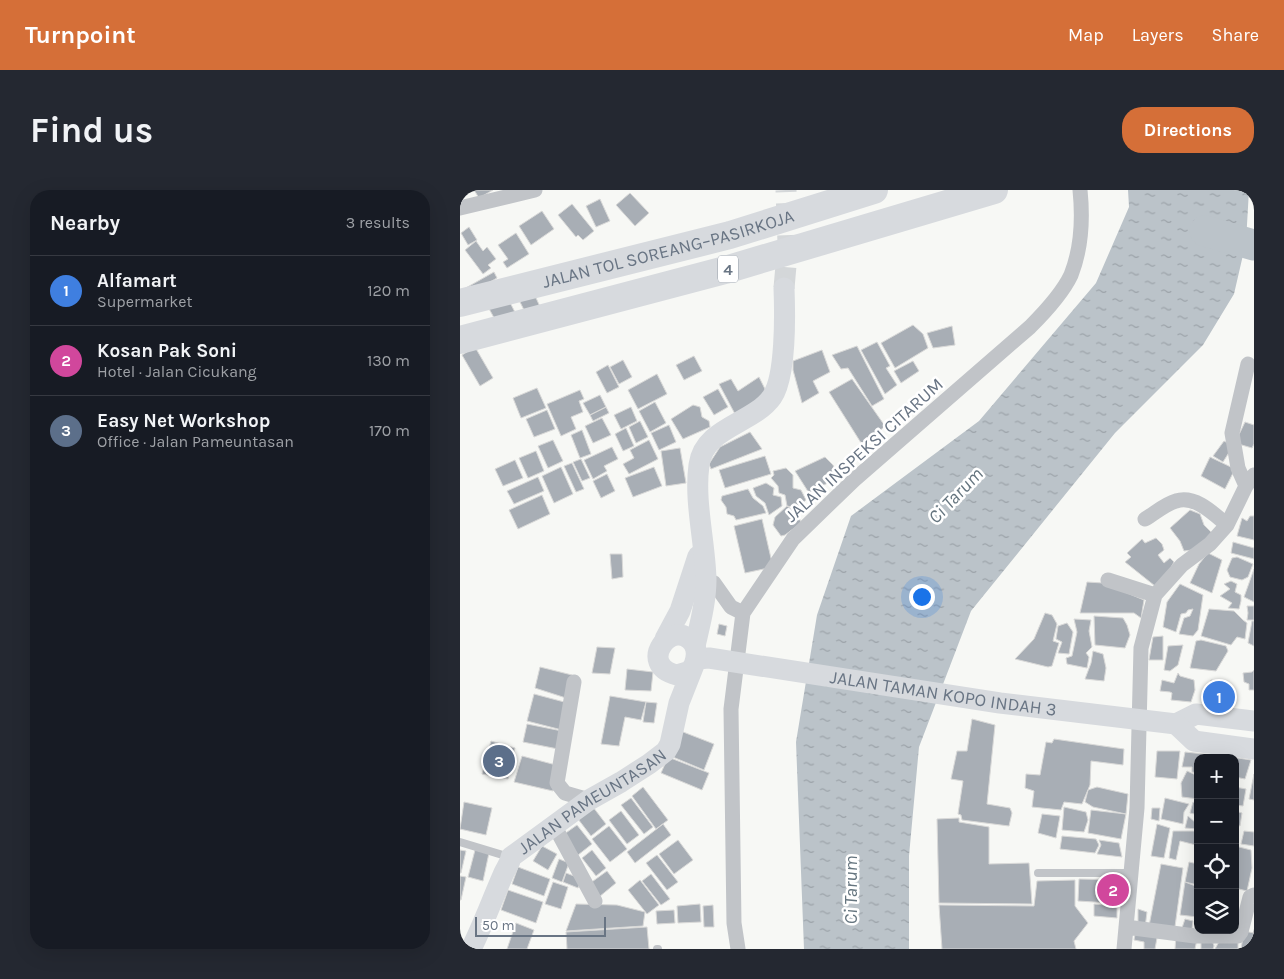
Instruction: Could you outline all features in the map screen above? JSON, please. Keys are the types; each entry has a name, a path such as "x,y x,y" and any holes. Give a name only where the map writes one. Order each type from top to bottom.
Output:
{"highway":[{"name":"JALAN TOL SOREANG–PASIRKOJA","path":"460,303 730,235 874,190"},
{"name":"JALAN TOL SOREANG–PASIRKOJA","path":"460,340 724,270 994,190"}],"main road":[{"path":"679,703 660,664 658,651 699,577 702,545 699,464 705,449 715,436 764,406 773,395 778,380 783,349 784,288"},
{"name":"JALAN PAMEUNTASAN","path":"472,949 511,858 589,800 621,782 666,751 670,744 679,703 703,657 703,614 699,577"},
{"path":"664,670 677,675 690,670 703,657 691,640 685,637 678,635 665,640"},
{"name":"JALAN TAMAN KOPO INDAH 3","path":"703,657 1000,703 1140,720 1176,724 1196,714 1254,722"},
{"path":"1176,724 1194,741 1254,749"}],"street":[{"path":"460,208 535,190"},
{"name":"JALAN INSPEKSI CITARUM","path":"738,949 734,923 731,709 743,613 793,539 854,480 1030,327 1048,308 1070,276 1079,247 1083,225 1080,190"},
{"path":"1124,949 1137,808 1141,648 1155,595 1182,566 1210,544 1227,525 1251,476 1238,468 1232,432 1248,364"},
{"path":"1145,519 1175,501 1189,500 1207,508 1227,525"},
{"path":"699,577 714,583 731,607 743,613"},
{"path":"1108,580 1155,595"},
{"path":"574,682 557,783 565,793 589,800"},
{"path":"554,825 595,901"},
{"path":"1126,927 1195,936 1238,936 1250,897 1254,895"}],"lane":[{"path":"460,842 511,858"},
{"path":"1038,873 1130,873"}],"water":[{"name":"Ci Tarum","path":"1128,190 1249,190 1246,242 1234,294 1203,345 1115,433 971,611 919,747 909,856 909,949 804,949 796,742 817,615 851,516 979,421 1096,283 1129,207"}],"building":[{"path":"474,190 493,190 479,198"},
{"path":"630,193 649,213 635,226 616,205"},
{"path":"600,199 610,221 596,227 586,206"},
{"path":"572,204 594,231 583,240 578,235 576,237 558,215"},
{"path":"542,211 554,229 531,245 519,226"},
{"path":"469,227 477,240 468,245 461,233"},
{"path":"516,233 529,254 507,268 503,262 508,259 498,245"},
{"path":"476,241 483,251 487,247 496,259 488,265 491,268 483,274 465,250"},
{"path":"494,272 497,278 467,295 464,289"},
{"path":"532,289 541,309 527,316 517,296"},
{"path":"506,295 517,316 498,325 487,305"},
{"path":"913,325 923,334 928,348 895,368 881,343"},
{"path":"952,326 955,345 933,348 927,333"},
{"path":"877,342 890,366 886,368 897,385 885,394 861,350"},
{"path":"857,346 884,399 872,406 848,368 841,369 832,355"},
{"path":"475,347 493,378 480,386 462,355"},
{"path":"822,350 830,372 813,381 819,393 802,403 793,370 793,361"},
{"path":"694,356 702,371 684,380 676,365"},
{"path":"623,360 632,377 619,384 610,367"},
{"path":"913,361 919,371 901,383 894,371"},
{"path":"608,365 619,387 607,393 596,372"},
{"path":"657,374 667,394 638,409 628,390"},
{"path":"759,377 768,395 735,414 719,384 731,379 738,391"},
{"path":"852,379 885,426 863,446 829,392"},
{"path":"537,388 546,408 521,418 513,398"},
{"path":"718,389 728,407 714,415 703,397"},
{"path":"580,390 584,399 579,401 583,412 571,417 576,429 561,436 547,404"},
{"path":"600,395 606,407 590,415 583,403"},
{"path":"655,402 666,423 650,432 639,411"},
{"path":"693,405 700,407 702,417 709,421 710,427 683,439 671,419"},
{"path":"606,407 609,413 593,421 590,415"},
{"path":"631,407 637,421 621,429 614,415"},
{"path":"547,410 555,429 534,437 526,419"},
{"path":"602,418 611,435 593,443 585,426"},
{"path":"640,421 648,437 636,443 629,427"},
{"path":"1245,422 1254,425 1254,444 1252,448 1235,443"},
{"path":"669,425 676,442 659,450 651,433"},
{"path":"626,428 634,446 623,451 615,434"},
{"path":"582,430 591,454 580,458 571,435"},
{"path":"750,432 762,449 711,469 709,464 720,447"},
{"path":"553,440 563,461 548,468 538,446"},
{"path":"649,440 658,459 629,474 623,464 634,458 630,450"},
{"path":"1224,441 1233,446 1223,462 1213,456"},
{"path":"612,447 618,459 604,466 607,471 593,479 584,460"},
{"path":"680,448 686,483 666,486 661,451"},
{"path":"536,451 544,471 528,478 519,458"},
{"path":"765,456 771,474 725,488 719,470"},
{"path":"825,457 833,465 839,477 809,493 795,471"},
{"path":"1210,457 1235,469 1225,489 1201,476"},
{"path":"581,459 590,478 582,481 573,462"},
{"path":"515,460 523,478 503,486 495,469"},
{"path":"572,463 584,489 576,492 564,466"},
{"path":"561,467 573,494 554,503 542,476"},
{"path":"654,467 662,486 633,497 625,478"},
{"path":"786,468 793,475 793,488 801,490 806,500 797,508 787,506 785,495 779,493 778,486 771,478 774,475 773,471"},
{"path":"607,474 615,491 601,498 593,481"},
{"path":"538,477 544,491 514,504 507,491"},
{"path":"766,483 774,488 773,495 781,497 782,506 769,515 765,503 756,496 753,488"},
{"path":"748,489 753,498 763,506 766,513 736,520 734,516 727,514 726,507 721,500 722,496"},
{"path":"542,495 550,514 518,529 509,510"},
{"path":"787,506 798,514 801,523 781,536 773,525 775,517"},
{"path":"1190,510 1200,514 1204,525 1213,534 1192,550 1184,551 1180,541 1170,528"},
{"path":"1250,516 1254,516 1254,540 1237,536 1242,518 1247,521"},
{"path":"762,519 773,567 745,573 734,526"},
{"path":"1156,538 1162,544 1164,550 1158,555 1164,563 1170,558 1174,562 1164,580 1155,586 1125,562 1131,557 1127,553 1142,539 1145,543"},
{"path":"1233,542 1254,548 1254,559 1231,553"},
{"path":"1208,553 1222,560 1212,593 1190,583 1199,564"},
{"path":"610,554 622,554 623,577 612,579"},
{"path":"1237,557 1253,564 1248,577 1242,580 1230,577 1227,570 1232,558"},
{"path":"1254,569 1254,602 1244,597"},
{"path":"1231,581 1237,584 1235,592 1241,595 1239,609 1228,608 1232,603 1220,596 1230,589 1224,584"},
{"path":"1087,582 1103,583 1144,600 1141,618 1134,613 1080,613"},
{"path":"1180,584 1203,595 1198,630 1193,636 1179,634 1184,618 1190,616 1193,609 1181,614 1176,632 1163,627 1167,602"},
{"path":"1247,606 1254,606 1254,620 1247,620"},
{"path":"1209,609 1234,611 1247,623 1245,639 1237,637 1231,645 1201,636"},
{"path":"1045,613 1052,615 1057,624 1053,641 1059,643 1052,666 1048,667 1015,659 1034,639"},
{"path":"1094,616 1123,618 1130,635 1125,648 1095,645"},
{"path":"1074,619 1091,620 1089,631 1092,647 1086,653 1089,657 1087,668 1067,664 1066,658 1072,656 1077,632"},
{"path":"1252,621 1254,621 1254,646 1248,643"},
{"path":"1067,623 1073,632 1069,654 1058,653 1062,642 1056,639 1058,626"},
{"path":"719,624 727,626 725,636 717,634"},
{"path":"1163,636 1163,660 1149,660 1153,637"},
{"path":"1201,640 1226,646 1228,651 1216,671 1190,668 1196,641"},
{"path":"1183,645 1178,665 1170,671 1164,670 1168,646"},
{"path":"597,647 615,648 610,674 592,673"},
{"path":"1093,651 1103,654 1106,668 1104,681 1085,679"},
{"path":"540,667 572,675 566,698 535,688"},
{"path":"627,669 653,672 651,691 625,690"},
{"path":"1254,670 1254,690 1249,690 1249,684 1244,682 1243,673"},
{"path":"1178,673 1180,676 1194,680 1195,690 1191,702 1171,700 1172,693 1160,691 1162,680 1174,683"},
{"path":"1211,680 1226,683 1224,691 1209,686"},
{"path":"534,694 568,703 562,730 527,721"},
{"path":"610,696 646,702 641,720 625,717 619,746 601,744"},
{"path":"646,702 657,703 654,723 643,722"},
{"path":"972,719 995,725 987,804 1010,808 1012,813 1009,826 962,820 961,815 958,814 963,781 951,779 957,751 967,751"},
{"path":"527,724 562,731 558,749 523,742"},
{"path":"678,730 714,744 704,770 668,755"},
{"path":"1054,739 1124,749 1123,765 1091,761 1090,785 1082,804 1064,802 1061,810 1032,807 1034,791 1025,788 1026,774 1040,775 1046,742 1052,743"},
{"path":"491,741 515,748 508,779 482,774"},
{"path":"1157,751 1180,751 1177,779 1155,777"},
{"path":"1185,752 1204,754 1194,754 1194,772 1192,772 1192,767 1182,767"},
{"path":"522,756 556,765 553,791 514,782"},
{"path":"668,757 709,773 702,790 661,773"},
{"path":"1239,758 1251,760 1245,779 1239,778"},
{"path":"1187,771 1194,774 1194,798 1182,797 1181,783"},
{"path":"1254,774 1254,800 1249,799"},
{"path":"643,787 668,820 656,829 632,796"},
{"path":"1097,787 1128,794 1126,814 1093,807 1085,802 1088,790"},
{"path":"1239,788 1246,789 1243,806 1239,806"},
{"path":"631,798 653,827 644,834 621,805"},
{"path":"1165,798 1189,804 1184,812 1183,824 1161,819"},
{"path":"464,802 492,808 486,835 460,829"},
{"path":"1193,802 1194,814 1190,813"},
{"path":"593,807 606,824 591,836 578,819"},
{"path":"1064,807 1086,812 1088,820 1084,832 1062,830"},
{"path":"1152,808 1160,808 1159,821 1151,819"},
{"path":"1091,810 1126,814 1121,839 1088,833"},
{"path":"621,811 639,835 627,844 609,820"},
{"path":"1239,812 1242,813 1239,826"},
{"path":"1042,814 1060,816 1056,838 1038,833"},
{"path":"1188,816 1194,821 1194,829 1185,828"},
{"path":"959,818 959,822 989,827 989,864 1029,863 1032,904 939,903 937,819"},
{"path":"663,824 671,835 635,863 627,852"},
{"path":"1157,824 1170,828 1164,858 1151,856"},
{"path":"577,825 592,844 578,855 563,835"},
{"path":"609,826 627,849 610,862 592,839"},
{"path":"1173,831 1194,831 1194,844 1180,841 1176,860 1169,858"},
{"path":"1244,831 1254,832 1254,846 1241,844"},
{"path":"1062,836 1096,839 1099,845 1095,853 1060,849"},
{"path":"678,840 693,860 674,874 659,854"},
{"path":"1099,840 1119,843 1122,857 1097,854 1101,845"},
{"path":"542,846 557,854 548,870 533,861"},
{"path":"1239,847 1251,850 1252,868 1247,891 1239,889"},
{"path":"460,850 466,851 461,873 460,873"},
{"path":"475,850 489,853 483,881 468,877"},
{"path":"592,850 606,868 596,876 582,858"},
{"path":"657,855 678,882 667,890 646,863"},
{"path":"559,859 569,863 562,882 552,878"},
{"path":"1189,862 1194,863 1194,884 1185,882"},
{"path":"1161,864 1183,868 1174,934 1148,931"},
{"path":"518,867 550,879 544,896 512,884"},
{"path":"607,871 616,883 599,897 589,884"},
{"path":"566,873 582,879 578,888 563,882"},
{"path":"651,874 670,899 661,905 642,881"},
{"path":"460,876 466,877 461,900 460,900"},
{"path":"1079,879 1127,880 1125,904 1078,901"},
{"path":"640,880 659,905 647,914 628,890"},
{"path":"1075,880 1075,906 1088,923 1074,941 1076,949 942,949 939,905 1034,906 1037,881"},
{"path":"553,882 568,887 561,909 545,904"},
{"path":"1185,882 1194,885 1194,917 1180,915"},
{"path":"508,890 543,902 536,923 501,910"},
{"path":"576,904 617,905 645,912 643,926 566,931"},
{"path":"700,904 701,922 678,923 677,906"},
{"path":"1094,904 1117,906 1117,918 1094,916"},
{"path":"713,905 714,927 704,927 703,906"},
{"path":"1138,909 1147,912 1145,928 1138,927"},
{"path":"674,910 675,923 657,924 656,911"},
{"path":"1185,919 1193,921 1191,936 1180,934"},
{"path":"516,923 534,930 527,949 507,949"},
{"path":"647,927 649,949 567,949 566,932"},
{"path":"1136,929 1157,938 1155,949 1144,949 1144,942 1134,940"},
{"path":"1244,931 1254,933 1254,949 1241,949"},
{"path":"1176,935 1197,939 1195,949 1175,949"},
{"path":"1201,939 1212,940 1213,949 1201,949"},
{"path":"1220,940 1238,941 1238,949 1215,949"}],"waterway":[{"path":"1205,231 1254,245"}],"tunnel":[{"path":"784,288 788,243 786,190"}],"place":[{"name":"Alfamart","path":"1219,697"},
{"name":"Easy Net Workshop","path":"499,761"},
{"name":"Kosan Pak Soni","path":"1113,890"}]}
